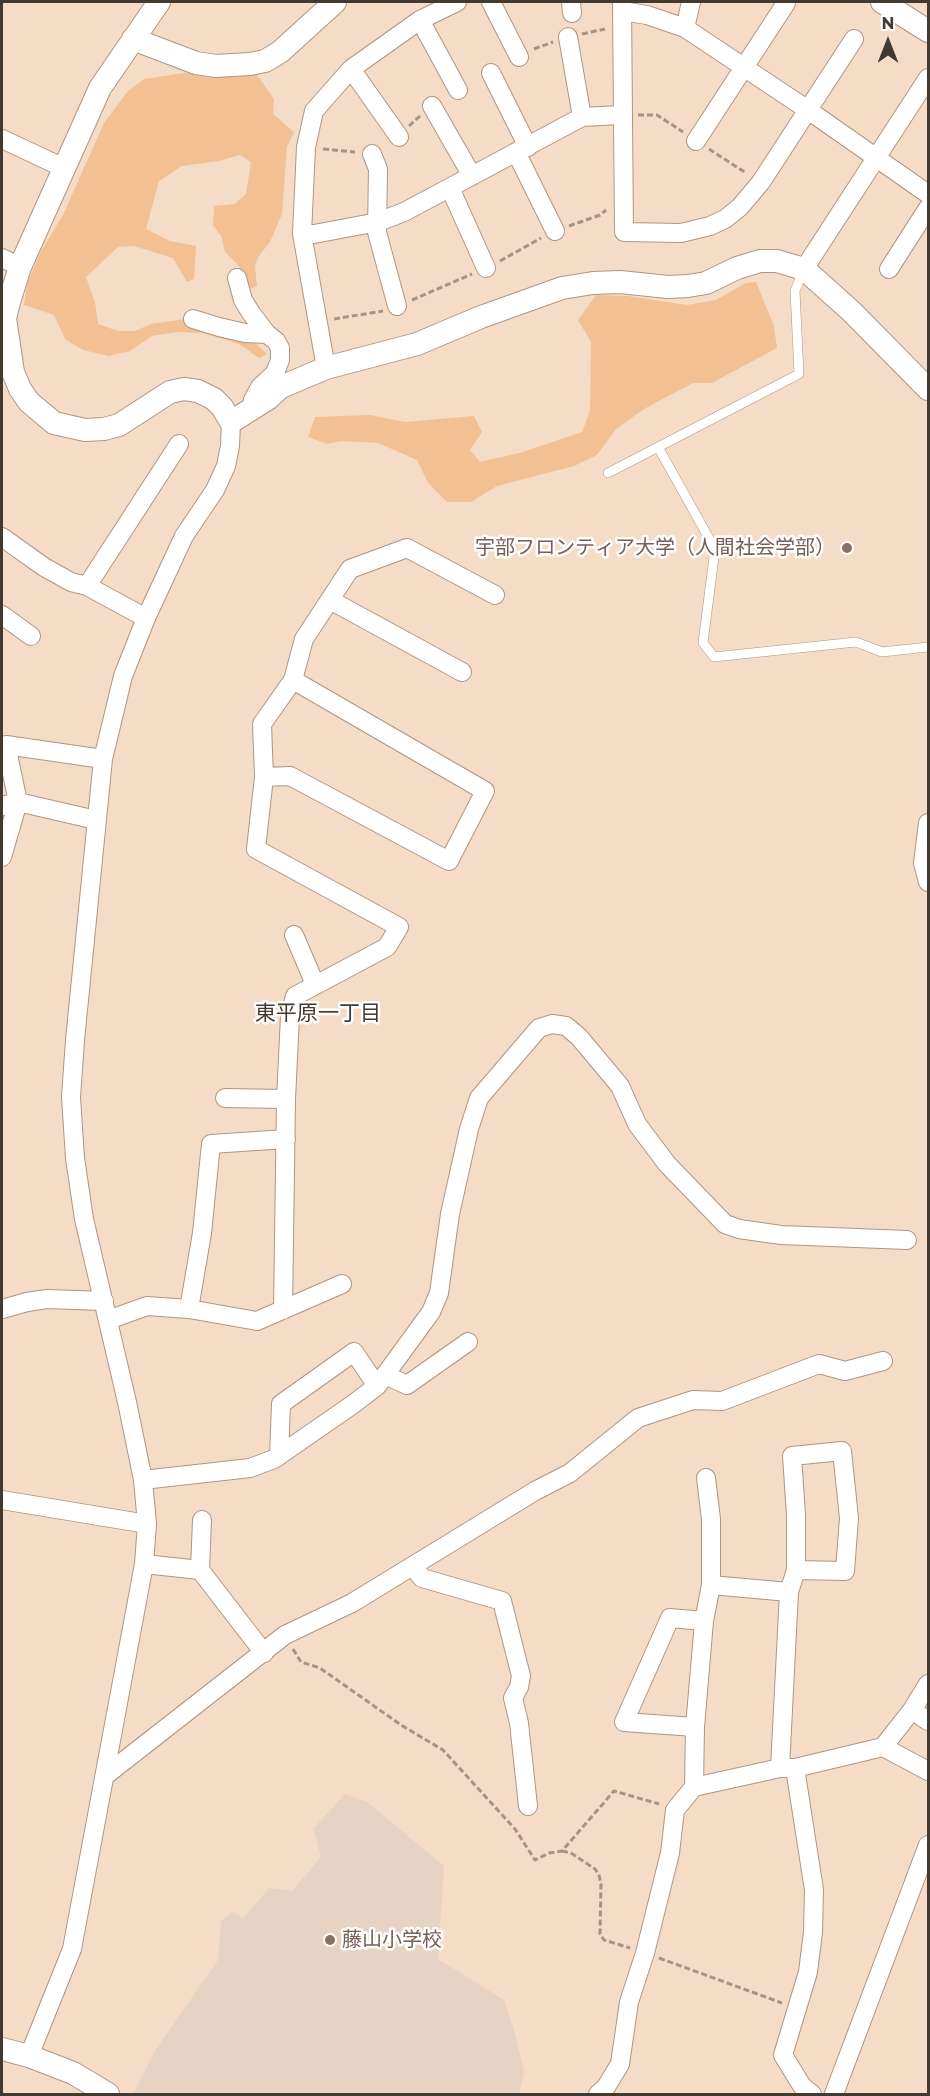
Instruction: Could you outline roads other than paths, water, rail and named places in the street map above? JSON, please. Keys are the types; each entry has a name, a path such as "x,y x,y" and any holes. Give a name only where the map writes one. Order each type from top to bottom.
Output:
{"street":[{"path":"29,2055 72,1949 144,1564 147,1524 143,1480 81,1198 75,1158 71,1097 96,820 104,759 123,676 146,618 184,536 215,490 226,466 231,422 214,399 198,391 184,389 170,392 119,425 104,429 85,430 54,423 28,402 20,389 7,376 5,318 11,263 64,168 100,88 159,2"},
{"path":"133,39 196,63 216,66 250,64 265,61 280,52 334,2"},
{"path":"326,368 302,234 306,147 314,111 351,69 420,20 457,2"},
{"path":"491,2 519,57"},
{"path":"684,28 691,2"},
{"path":"882,2 928,31"},
{"path":"696,141 786,3"},
{"path":"854,39 808,110 760,182 740,207 725,219 710,226 681,233 624,232 621,115 622,7 684,28 808,110 928,194"},
{"path":"420,20 458,90"},
{"path":"568,37 582,117"},
{"path":"351,69 399,137"},
{"path":"492,73 555,231"},
{"path":"804,269 928,78"},
{"path":"432,106 472,176"},
{"path":"302,234 314,234 378,222 404,212 582,117 621,115"},
{"path":"2,140 64,168"},
{"path":"372,154 378,169 377,232 397,306"},
{"path":"450,188 486,268"},
{"path":"889,269 928,208"},
{"path":"231,422 281,387 326,368 417,345 481,317 562,288 620,282 668,287 688,286 706,283 737,268 760,261 777,261 804,269 851,311 928,389"},
{"path":"237,278 243,300 280,348 280,360 275,373 260,387 251,410"},
{"path":"193,319 236,331 267,334"},
{"path":"87,586 179,444"},
{"path":"2,537 44,567 71,582 87,586 146,618"},
{"path":"283,1310 286,1099 290,1016 295,996 387,947 399,927 256,849 264,777 262,724 293,680 304,639 350,569 407,548 495,595"},
{"path":"330,600 462,672"},
{"path":"2,615 31,636"},
{"path":"264,777 290,776 449,861 485,791 293,680"},
{"path":"2,858 10,804 6,746 104,759"},
{"path":"10,804 96,820"},
{"path":"928,823 923,863 928,882"},
{"path":"294,935 315,984"},
{"path":"143,1480 250,1468 279,1456 352,1405 381,1380 431,1312 439,1293 450,1214 479,1098 539,1028 552,1024 566,1026 579,1037 620,1086 637,1125 667,1164 725,1224 739,1229 781,1235 907,1240"},
{"path":"225,1098 286,1099"},
{"path":"189,1309 202,1233 211,1144 286,1139"},
{"path":"108,1320 147,1306 189,1309 257,1321 342,1284"},
{"path":"2,1309 47,1299 104,1301"},
{"path":"279,1456 281,1404 354,1353 381,1380 407,1385 468,1342"},
{"path":"106,1775 285,1635 352,1603 535,1491 570,1473 638,1418 693,1400 722,1401 819,1364 845,1371 883,1362"},
{"path":"796,1570 845,1571 849,1518 842,1451 792,1456 796,1515 796,1570 789,1592 788,1768 814,1890 813,1932 808,1972 783,2055 802,2086 812,2094"},
{"path":"598,2094 606,2087 620,2064 629,2002 645,1953 670,1853 675,1810 694,1787 695,1727 704,1621 711,1585 711,1519 706,1478"},
{"path":"2,1500 147,1524"},
{"path":"202,1520 200,1570 264,1653"},
{"path":"144,1564 200,1570"},
{"path":"413,1566 422,1578 502,1601 521,1676 519,1687 513,1698 519,1723 528,1806"},
{"path":"711,1585 789,1592"},
{"path":"695,1727 624,1722 670,1618 704,1621"},
{"path":"694,1787 883,1747 912,1710 928,1684"},
{"path":"912,1710 928,1721"},
{"path":"883,1747 928,1771"},
{"path":"834,2094 923,1874 928,1845"},
{"path":"2,2049 29,2055 74,2073 108,2094"}],"lane":[{"path":"608,473 799,374 795,291 804,269"},
{"path":"658,447 715,549 703,643 714,657 856,642 882,652 928,647"}],"place":[{"name":"宇部フロンティア大学（人間社会学部）","path":"847,548"},
{"name":"藤山小学校","path":"330,1940"}],"district":[{"name":"東平原一丁目","path":"318,1014"}]}
